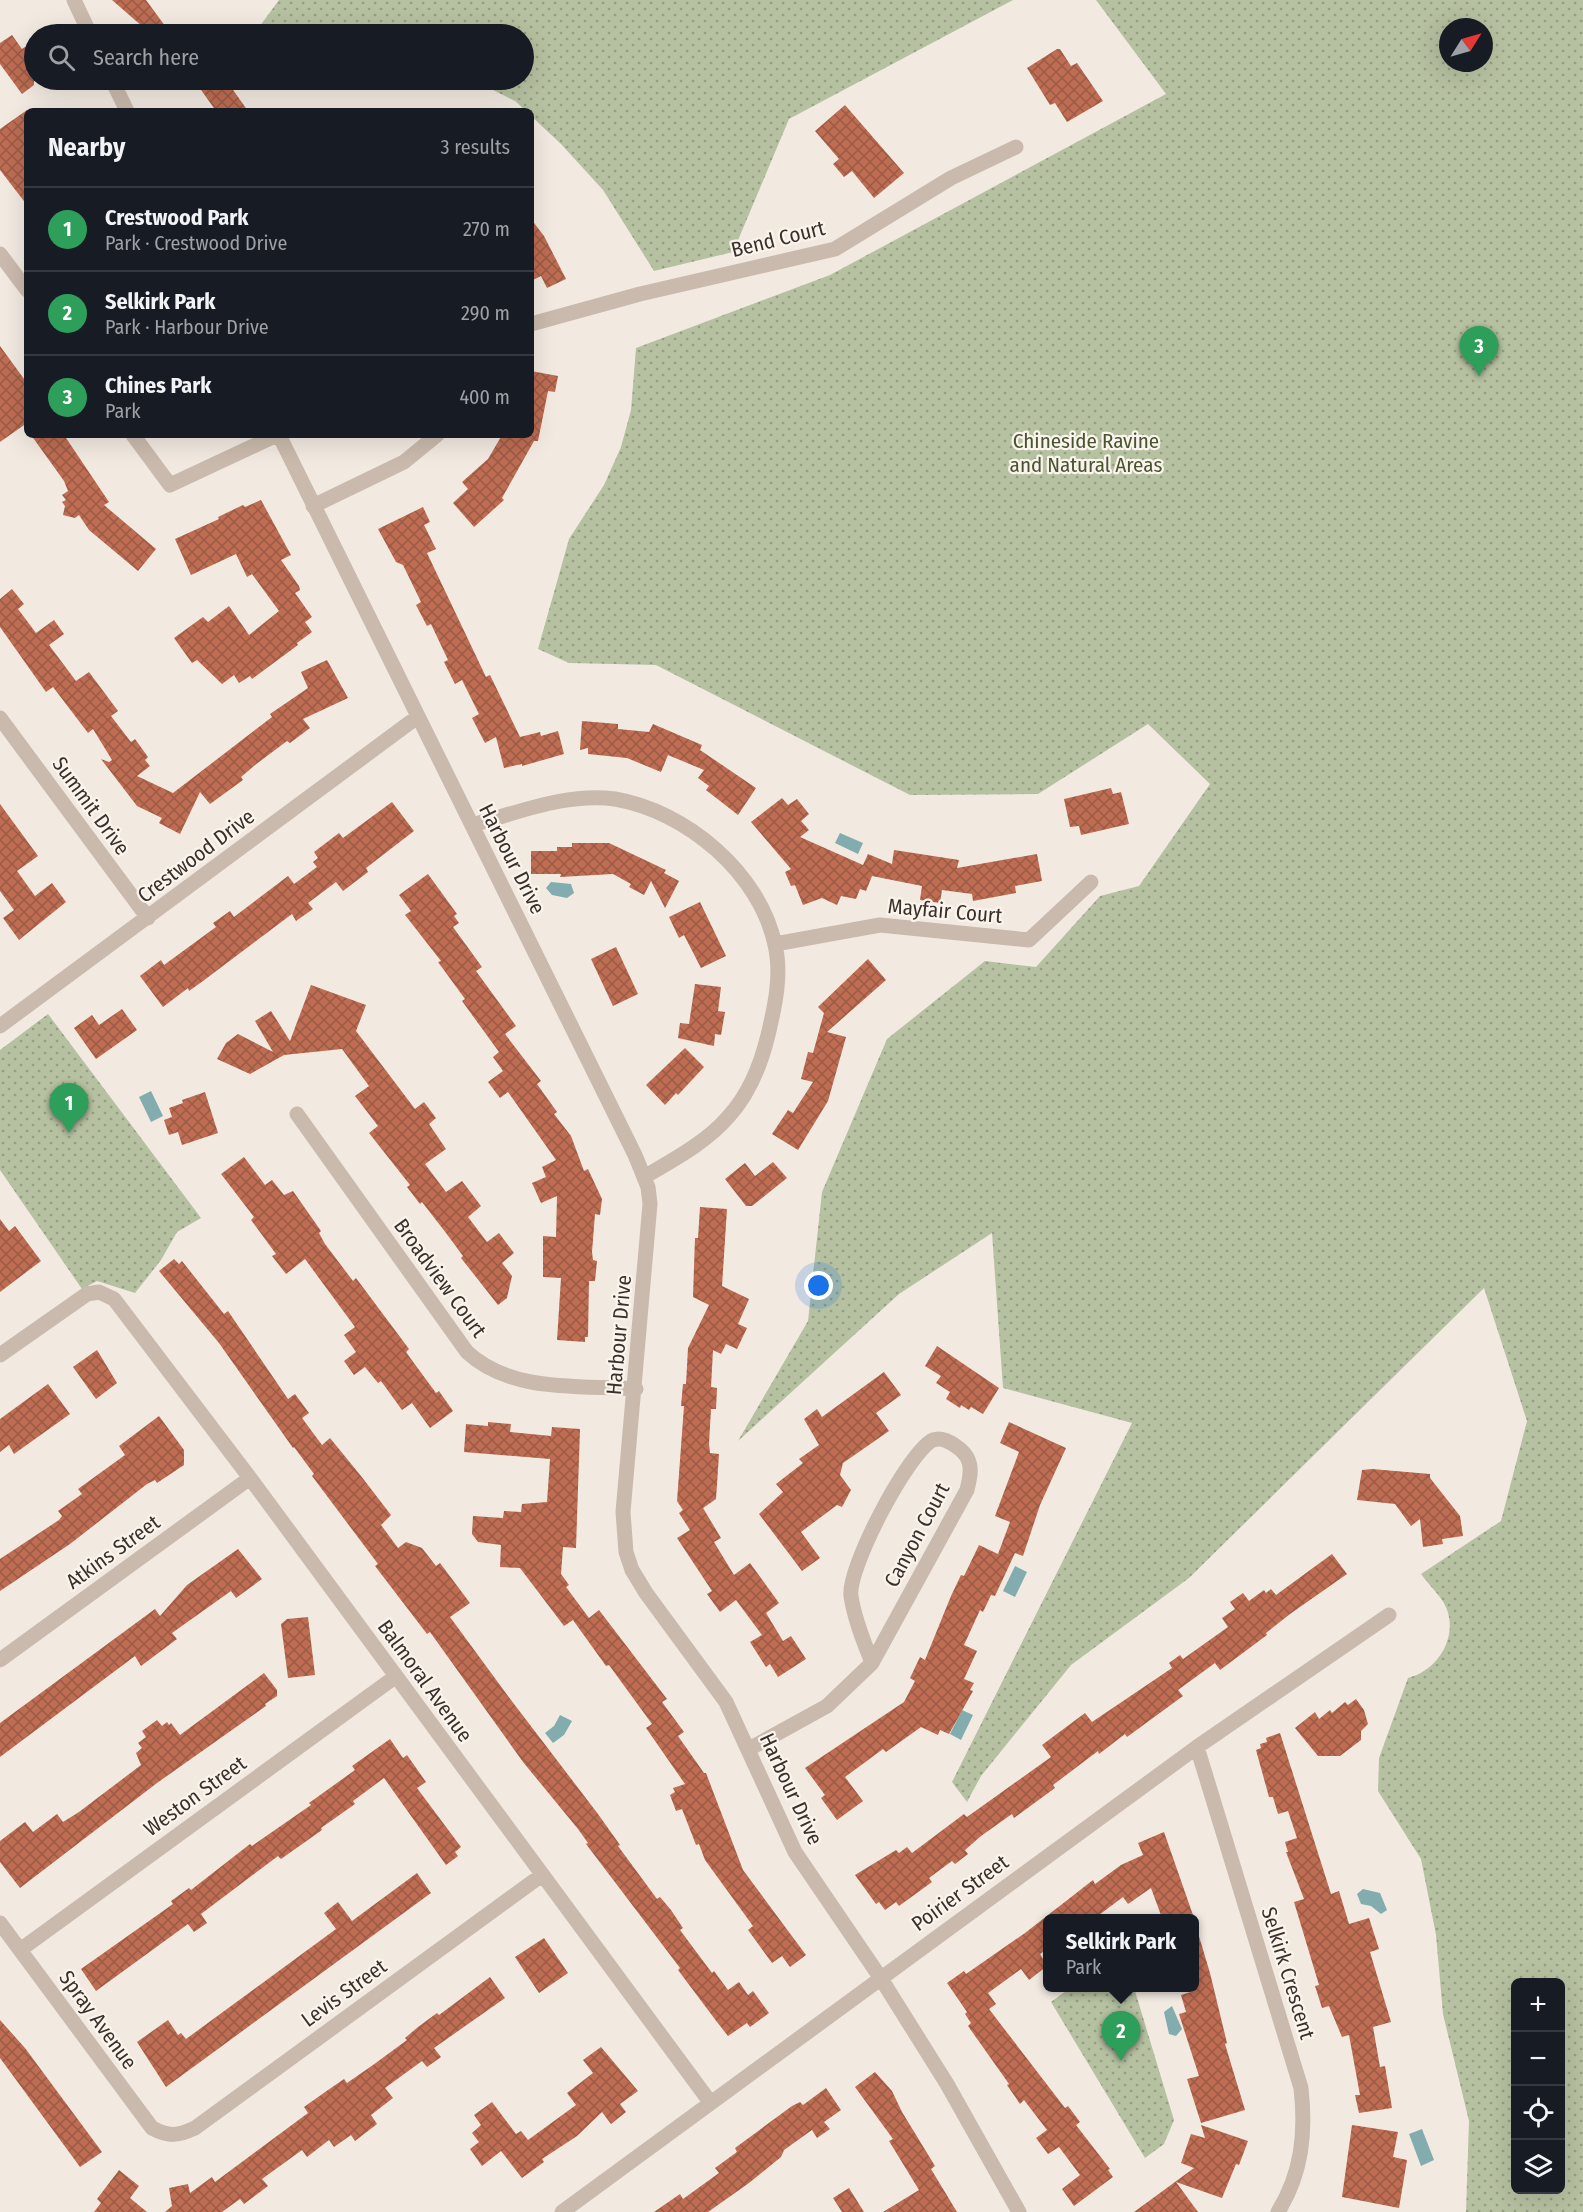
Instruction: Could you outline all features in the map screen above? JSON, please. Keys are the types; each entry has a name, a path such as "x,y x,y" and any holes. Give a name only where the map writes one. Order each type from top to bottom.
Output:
{"street":[{"path":"74,0 85,24"},
{"path":"117,90 126,108"},
{"name":"Bend Court","path":"534,323 640,294 835,249 951,178 1016,147"},
{"path":"0,254 24,287"},
{"path":"135,438 170,485 272,438"},
{"name":"Harbour Drive","path":"280,438 644,1177 650,1204 636,1389 623,1512 626,1552 632,1570 646,1593 718,1688 749,1749 795,1852 880,1977 947,2084 1019,2212"},
{"path":"314,506 404,462 433,438"},
{"name":"Summit Drive","path":"0,718 148,918"},
{"name":"Crestwood Drive","path":"0,1026 416,718"},
{"path":"472,825 578,799 614,799 669,817 704,840 729,863 760,906 775,944 778,965 773,1015 764,1053 747,1090 729,1116 718,1127 644,1177"},
{"name":"Mayfair Court","path":"775,944 880,925 1029,940 1090,882"},
{"name":"Broadview Court","path":"297,1114 467,1352 480,1365 516,1380 636,1389"},
{"name":"Balmoral Avenue","path":"0,1355 75,1300 99,1292 114,1299 126,1311 710,2102"},
{"name":"Canyon Court","path":"749,1749 827,1706 872,1663 967,1490 970,1464 966,1455 944,1439 936,1439 927,1444 914,1459 878,1518 855,1568 851,1596 872,1663"},
{"name":"Atkins Street","path":"0,1660 250,1478"},
{"name":"Poirier Street","path":"562,2212 1197,1747 1389,1616"},
{"name":"Weston Street","path":"20,1950 395,1677"},
{"name":"Selkirk Crescent","path":"1197,1747 1301,2088 1302,2147 1298,2172 1278,2212"},
{"name":"Levis Street","path":"167,2136 181,2135 195,2128 542,1875"},
{"name":"Spray Avenue","path":"0,1923 152,2128 167,2136"}],"green space":[{"path":"279,0 1013,0 789,119 733,252 654,271 603,190 561,144 534,119 534,108 523,108 515,101 493,90 534,90 534,24 261,24"},
{"name":"Chineside Ravine and Natural Areas","path":"1096,0 1583,0 1583,2212 1466,2212 1469,2121 1443,2014 1436,1935 1421,1859 1378,1791 1379,1758 1408,1678 1420,1674 1439,1658 1449,1636 1448,1612 1442,1600 1421,1574 1501,1521 1527,1421 1484,1288 1189,1578 1071,1665 981,1776 967,1802 952,1782 1132,1423 1003,1388 992,1233 899,1294 738,1441 808,1321 822,1192 887,1039 985,961 1036,967 1100,896 1139,886 1210,784 1148,724 1038,794 910,795 656,665 569,663 538,649 569,539 604,485 621,447 631,410 636,348 830,275 1166,94"},
{"path":"48,1014 201,1218 177,1232 161,1260 135,1293 97,1281 82,1289 0,1170 0,1050"},
{"path":"1065,1992 1135,1992 1174,2120 1164,2144 1145,2158 1051,2002"}],"water":[{"path":"840,833 863,843 858,854 835,843"},
{"path":"551,882 571,884 574,893 567,898 552,895 546,888"},
{"path":"151,1091 163,1116 151,1122 139,1097"},
{"path":"1015,1566 1027,1572 1015,1597 1003,1591"},
{"path":"962,1710 973,1715 961,1740 950,1734"},
{"path":"560,1715 572,1721 564,1735 553,1743 545,1733 554,1726"},
{"path":"1363,1889 1380,1893 1387,1910 1381,1914 1371,1906 1361,1904 1357,1894"},
{"path":"1172,2006 1182,2029 1176,2036 1169,2034 1164,2012"},
{"path":"1422,2129 1434,2160 1421,2166 1409,2134"}],"building":[{"path":"112,0 146,0 164,24 140,24"},
{"path":"12,35 22,49 24,48 24,90 27,90 22,94 0,64 0,43"},
{"path":"1060,49 1071,66 1077,63 1103,101 1067,122 1055,103 1050,105 1027,68"},
{"path":"201,90 233,90 246,108 214,108"},
{"path":"845,105 904,173 874,198 852,171 844,177 833,164 839,159 815,131"},
{"path":"24,112 24,201 0,170 0,129"},
{"path":"534,223 544,236 566,279 547,288 541,276 534,280"},
{"path":"0,346 24,379 24,425 0,442"},
{"path":"534,372 558,376 555,392 548,391 538,441 534,441 502,498 504,500 474,527 453,503 468,489 462,482 488,459 500,438 534,438"},
{"path":"33,438 66,438 109,502 104,505 156,549 138,571 89,530 79,515 75,518 63,515 65,506 62,502 66,500 62,495 68,491 64,481"},
{"path":"261,500 291,555 281,560 299,586 300,590 295,593 312,617 305,622 312,632 252,679 250,676 239,683 234,675 222,684 197,660 192,663 174,638 203,617 208,622 229,606 249,635 279,611 252,574 247,577 236,554 191,575 175,539 243,505 245,507"},
{"path":"423,507 430,522 424,525 436,549 427,553 486,677 490,675 520,737 540,732 541,736 558,731 564,754 522,766 522,764 504,768 496,737 485,743 472,718 479,714 462,680 455,684 444,662 448,660 431,624 427,626 416,605 421,602 403,565 396,562 378,529"},
{"path":"12,589 24,604 18,609 36,633 54,620 64,634 49,645 76,681 89,672 118,711 111,716 131,742 135,739 148,757 145,760 150,766 137,776 173,793 272,717 270,714 308,688 301,672 327,660 348,698 303,719 310,728 290,743 287,741 255,765 241,777 243,780 210,804 200,792 180,834 159,823 162,818 137,806 101,759 109,762 112,760 93,729 88,733 53,687 46,692 0,627 0,599"},
{"path":"582,721 618,724 618,729 649,732 653,724 702,745 700,750 756,788 738,815 706,790 709,786 698,778 704,770 668,755 661,772 627,758 588,754 588,748 580,750"},
{"path":"1111,788 1113,794 1121,792 1129,824 1081,835 1079,826 1070,827 1064,799"},
{"path":"782,798 788,805 797,799 809,814 801,821 809,830 800,837 863,865 868,854 892,864 894,850 959,860 957,868 1037,854 1042,881 1015,886 1016,893 973,901 972,894 942,890 940,903 920,900 922,886 872,876 866,891 860,889 856,899 841,896 837,905 822,898 803,905 795,885 791,886 785,872 791,869 751,822"},
{"path":"392,802 414,831 366,868 368,872 343,891 336,882 308,903 313,909 296,921 292,914 203,981 189,991 188,988 163,1007 140,976 161,960 164,965 216,927 213,923 230,911 234,917 288,876 294,884 317,867 313,862 318,858 314,852 339,833 343,838"},
{"path":"0,804 38,856 17,871 35,896 52,883 66,902 19,940 3,918 14,910 0,891"},
{"path":"572,843 609,843 666,870 664,873 679,881 665,908 651,881 644,895 629,887 631,884 613,874 560,877 561,874 531,874 531,851 557,851 557,847 572,847"},
{"path":"428,874 457,914 454,916 459,923 453,927 482,967 476,971 516,1026 505,1034 541,1081 537,1084 557,1112 554,1114 571,1136 584,1171 588,1169 602,1199 600,1215 595,1214 592,1252 593,1260 597,1261 595,1281 589,1281 588,1337 585,1337 585,1342 557,1340 561,1278 543,1277 543,1236 556,1237 557,1196 541,1203 532,1183 546,1177 542,1167 556,1160 508,1092 500,1098 488,1082 503,1071 493,1057 499,1052 462,1001 465,999 438,962 441,961 405,915 411,911 399,895"},
{"path":"700,902 726,956 701,968 684,935 679,938 669,917"},
{"path":"616,947 638,994 613,1006 591,959"},
{"path":"868,959 886,980 827,1032 846,1037 828,1101 798,1150 772,1134 788,1110 793,1113 813,1082 801,1079 808,1052 813,1053 824,1013 818,1007"},
{"path":"695,984 721,987 718,1011 725,1012 721,1035 715,1034 714,1046 678,1038 680,1023 689,1024"},
{"path":"311,985 366,1005 356,1031 415,1109 424,1102 436,1118 429,1124 446,1149 425,1164 446,1192 462,1181 481,1206 468,1217 487,1242 499,1233 514,1253 502,1263 512,1276 507,1298 498,1305 461,1258 463,1256 446,1233 407,1187 410,1185 369,1133 378,1126 355,1096 369,1086 342,1049 284,1055 250,1074 217,1059 226,1043 238,1034 273,1052 255,1021 271,1011 290,1041"},
{"path":"122,1009 137,1030 96,1059 74,1028 92,1015 99,1025"},
{"path":"685,1048 704,1067 678,1095 676,1093 665,1105 646,1085"},
{"path":"205,1092 218,1133 182,1145 178,1132 169,1135 164,1120 172,1117 169,1108 183,1103 182,1100"},
{"path":"244,1157 265,1185 272,1180 284,1195 293,1191 321,1231 319,1233 325,1244 353,1281 356,1278 409,1349 406,1352 411,1359 436,1393 439,1391 453,1411 430,1428 412,1403 402,1410 381,1381 378,1383 365,1367 354,1375 344,1361 356,1352 344,1335 355,1327 305,1259 286,1274 272,1256 276,1254 251,1220 254,1217 221,1174"},
{"path":"773,1162 787,1178 752,1206 746,1206 725,1179 745,1163 755,1176"},
{"path":"700,1207 727,1209 722,1286 749,1299 738,1324 747,1328 737,1349 726,1344 721,1354 713,1350 711,1387 717,1388 716,1409 711,1409 709,1444 710,1453 719,1454 716,1499 703,1508 721,1538 714,1542 734,1575 750,1563 779,1603 766,1613 783,1641 791,1636 806,1659 778,1677 770,1664 766,1667 750,1642 762,1635 736,1600 720,1612 707,1594 712,1591 677,1538 690,1530 679,1513 683,1510 677,1501 684,1406 681,1406 683,1384 686,1384 688,1348 709,1305 693,1297 695,1238 698,1238"},
{"path":"0,1219 9,1231 15,1226 41,1261 0,1292"},
{"path":"174,1259 179,1264 182,1261 224,1314 228,1311 288,1399 295,1394 309,1413 302,1418 322,1445 330,1438 361,1476 391,1515 381,1525 398,1548 406,1542 422,1548 436,1566 440,1563 470,1603 450,1617 598,1814 620,1845 618,1846 657,1899 660,1897 671,1910 683,1928 680,1930 712,1973 714,1971 728,1990 739,1982 748,1995 753,1991 769,2013 750,2027 747,2023 728,2036 678,1970 680,1968 586,1844 588,1843 578,1829 523,1762 430,1632 427,1634 375,1566 378,1564 312,1476 314,1474 219,1343 159,1271"},
{"path":"937,1346 999,1388 983,1414 971,1407 969,1410 961,1405 960,1408 946,1399 950,1392 936,1383 941,1376 925,1366"},
{"path":"97,1350 117,1383 96,1399 73,1367"},
{"path":"884,1372 901,1395 876,1413 889,1431 843,1463 840,1475 851,1490 842,1507 837,1505 801,1532 820,1558 802,1571 759,1514 783,1492 776,1484 803,1463 799,1459 819,1445 804,1419 817,1409 822,1417"},
{"path":"48,1384 70,1414 14,1454 9,1445 0,1452 0,1419"},
{"path":"159,1416 184,1450 184,1465 157,1483 155,1480 147,1484 70,1544 0,1591 0,1559 59,1520 62,1516 58,1511 82,1494 78,1489 125,1455 119,1446"},
{"path":"488,1422 511,1424 510,1432 551,1436 552,1427 580,1429 576,1548 563,1547 561,1574 569,1585 566,1587 589,1618 599,1610 667,1699 662,1702 684,1732 678,1736 706,1773 743,1870 806,1955 790,1967 782,1956 772,1963 748,1930 753,1926 705,1860 699,1844 696,1845 682,1809 676,1811 670,1795 675,1792 673,1788 685,1784 646,1728 652,1724 609,1665 606,1666 573,1620 564,1626 520,1568 500,1567 501,1545 478,1542 472,1534 473,1516 503,1518 504,1511 521,1512 522,1504 547,1502 550,1459 464,1452 466,1424 488,1426"},
{"path":"1009,1422 1066,1448 1040,1505 1023,1556 1015,1553 995,1596 991,1595 983,1612 980,1610 964,1645 977,1651 964,1679 974,1683 970,1690 973,1691 949,1734 940,1730 938,1735 921,1727 886,1752 883,1749 845,1777 863,1801 837,1820 821,1798 825,1795 805,1768 904,1702 915,1681 910,1678 920,1657 925,1660 951,1596 979,1545 998,1554 1010,1522 995,1516 1019,1452 1000,1443"},
{"path":"1362,1470 1430,1474 1430,1478 1460,1516 1463,1536 1442,1539 1443,1544 1423,1547 1420,1519 1411,1526 1395,1504 1357,1500"},
{"path":"238,1549 262,1579 236,1598 231,1591 172,1633 177,1639 141,1666 135,1656 0,1757 0,1723 155,1609 160,1616 187,1585"},
{"path":"1332,1554 1347,1574 1290,1614 1266,1633 1267,1635 1220,1670 1215,1663 1178,1690 1183,1696 1127,1737 1125,1734 1099,1754 1098,1751 1053,1785 1055,1788 1014,1818 1012,1814 981,1836 965,1850 968,1854 955,1864 952,1861 929,1878 932,1882 899,1906 896,1902 885,1910 879,1902 876,1904 855,1875 896,1850 899,1853 907,1847 912,1853 964,1814 967,1817 1051,1757 1042,1745 1085,1713 1092,1722 1172,1668 1169,1663 1180,1655 1183,1659 1228,1627 1222,1618 1235,1609 1230,1602 1243,1593 1249,1601 1264,1590 1266,1593 1271,1589 1276,1595"},
{"path":"308,1617 315,1675 288,1678 281,1624 287,1619"},
{"path":"264,1673 277,1690 277,1696 265,1704 266,1706 157,1783 20,1888 0,1862 0,1841 25,1822 33,1832 57,1814 63,1822 79,1812 141,1765 136,1753 142,1748 138,1743 146,1737 142,1731 157,1720 162,1726 167,1722 169,1725 171,1723 180,1735"},
{"path":"1356,1699 1364,1710 1368,1724 1361,1731 1361,1740 1340,1756 1318,1756 1295,1728 1315,1712 1319,1719 1330,1710 1332,1713 1345,1702 1348,1705"},
{"path":"1280,1733 1331,1894 1339,1891 1349,1924 1369,1918 1379,1949 1370,1952 1391,2022 1373,2027 1380,2067 1385,2066 1392,2108 1359,2113 1355,2095 1360,2095 1349,2035 1342,2037 1329,2006 1322,2008 1315,1986 1319,1985 1294,1902 1304,1899 1286,1852 1288,1852 1285,1842 1297,1838 1288,1811 1278,1814 1273,1797 1269,1797 1256,1750 1261,1748 1260,1744 1267,1742 1266,1738"},
{"path":"390,1739 403,1758 407,1755 426,1782 417,1788 461,1847 455,1852 458,1856 446,1865 384,1778 353,1801 355,1804 321,1828 322,1830 281,1859 278,1856 201,1914 207,1923 194,1932 188,1924 96,1991 81,1969 173,1904 171,1901 189,1888 191,1890 250,1844 252,1846 311,1805 309,1803 355,1770 352,1766"},
{"path":"1164,1832 1193,1914 1161,1914 1151,1888 1128,1904 1123,1897 1100,1914 1049,1914 1093,1880 1095,1884 1121,1865 1143,1855 1138,1843"},
{"path":"417,1873 431,1893 166,2087 137,2042 168,2020 178,2035 181,2033 186,2039 336,1929 324,1913 338,1902 352,1921"},
{"path":"1043,1919 1043,1952 1040,1954 1043,1959 1043,1969 1029,1980 1021,1969 988,1993 996,2004 989,2009 1065,2108 1068,2106 1080,2122 1076,2125 1110,2169 1108,2170 1113,2177 1074,2206 1062,2189 1080,2175 1059,2147 1048,2154 1036,2138 1047,2130 1024,2100 1020,2104 1007,2085 1009,2084 968,2026 971,2023 965,2014 967,2012 947,1983 964,1971 966,1974"},
{"path":"1199,1936 1227,2043 1225,2044 1245,2110 1201,2123 1187,2079 1199,2076 1179,2014 1186,2012 1181,1995 1199,1992"},
{"path":"544,1938 568,1973 539,1993 515,1957"},
{"path":"490,1977 505,1998 434,2048 441,2057 427,2067 422,2061 385,2088 393,2098 371,2115 377,2124 355,2141 351,2135 334,2147 329,2140 307,2157 302,2150 262,2179 268,2186 244,2204 240,2199 222,2212 165,2212 172,2206 169,2188 188,2184 190,2193 212,2177 215,2182 308,2113 304,2107 344,2079 347,2083 373,2065 407,2040 405,2038 418,2027 437,2013 439,2015"},
{"path":"0,2020 25,2048 102,2152 80,2167 0,2058"},
{"path":"601,2047 638,2091 620,2104 626,2112 611,2124 602,2112 577,2136 542,2159 544,2162 522,2178 501,2151 482,2166 470,2149 479,2142 472,2133 481,2125 474,2115 492,2102 516,2134 521,2131 528,2140 576,2105 567,2093 593,2073 583,2060"},
{"path":"875,2072 892,2091 935,2166 931,2169 957,2212 883,2212 919,2190 889,2141 893,2139 855,2087"},
{"path":"826,2088 841,2110 824,2122 830,2129 817,2138 812,2130 784,2150 781,2157 749,2183 708,2212 654,2212 680,2194 683,2199 719,2173 715,2168 737,2152 735,2148 792,2106 800,2102 803,2105"},
{"path":"1201,2125 1248,2141 1222,2198 1176,2182 1198,2212 1134,2212 1194,2168 1181,2163 1191,2134 1205,2138"},
{"path":"1352,2125 1398,2132 1393,2157 1407,2160 1399,2208 1342,2197"},
{"path":"119,2170 139,2186 130,2198 147,2212 94,2212 101,2203 97,2199"},
{"path":"849,2188 864,2212 842,2212 833,2198"}],"place":[{"name":"Chines Park","path":"1479,376"},
{"name":"Crestwood Park","path":"69,1133"},
{"name":"Selkirk Park","path":"1121,2061"}]}
